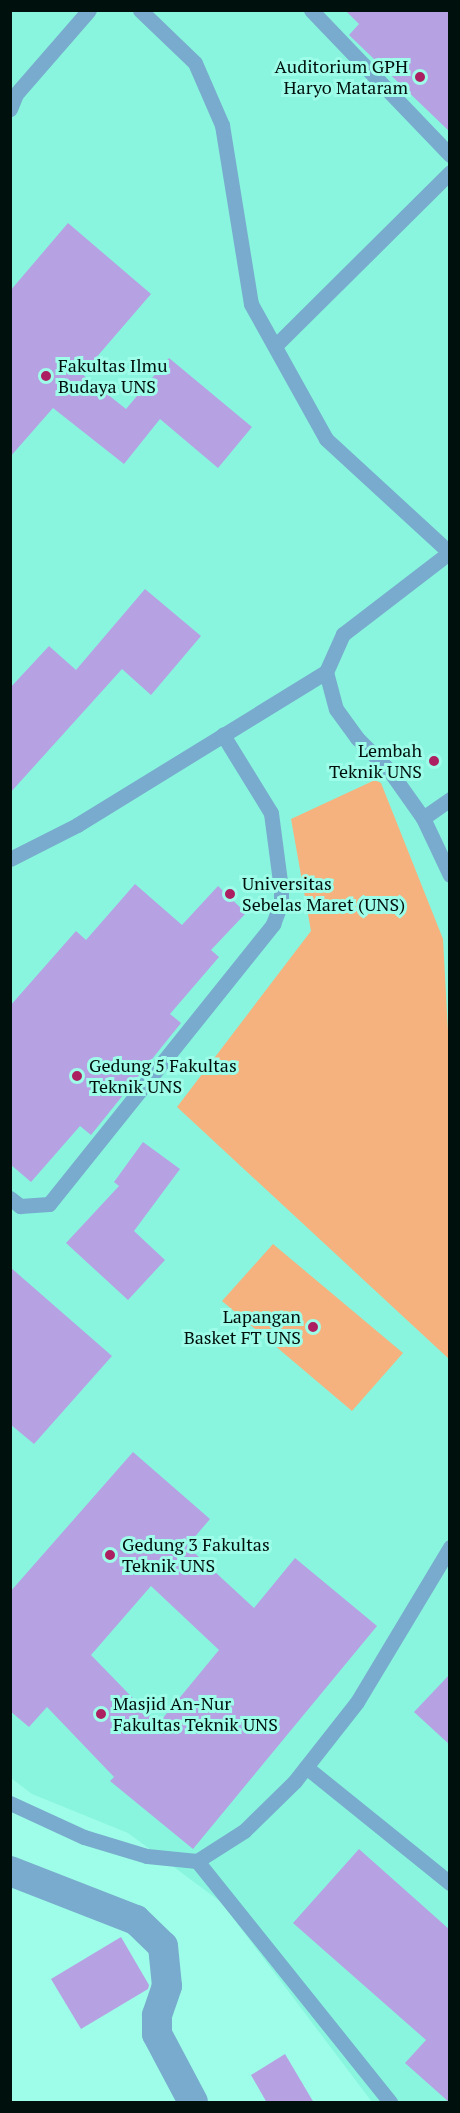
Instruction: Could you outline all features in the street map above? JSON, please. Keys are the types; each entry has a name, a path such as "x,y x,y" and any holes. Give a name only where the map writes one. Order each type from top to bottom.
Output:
{"street":[{"path":"10,1871 136,1920 163,1946 167,1986 157,2015 157,2034 193,2103"}],"lane":[{"path":"10,109 16,94 88,10"},
{"path":"10,859 77,825 326,672 343,634 449,552 326,439 251,304 222,125 195,63 140,10"},
{"path":"310,10 450,155"},
{"path":"275,346 450,172"},
{"path":"326,672 336,709 357,738 389,770 423,818 450,875"},
{"path":"10,1198 20,1206 49,1204 273,924 281,903 281,889 272,813 223,735"},
{"path":"423,818 450,799"},
{"path":"10,1803 84,1837 147,1856 197,1861 244,1831 306,1767 357,1702 450,1547"},
{"path":"306,1767 450,1883"},
{"path":"197,1861 390,2103"}],"shaded area":[{"name":"Universitas Sebelas Maret (UNS)","path":"10,11 449,11 449,2102 372,2102 221,1902 128,1833 32,1794 11,1778"},
{"path":"375,780 381,783 443,939 450,1068 449,1359 177,1107 311,931 291,819"},
{"name":"Lapangan Basket FT UNS","path":"273,1244 403,1353 352,1411 222,1301"}],"building":[{"name":"Auditorium GPH Haryo Mataram","path":"345,10 450,10 450,132 349,35 359,24"},
{"name":"Fakultas Ilmu Budaya UNS","path":"68,223 151,294 82,374 126,409 169,358 252,427 218,468 160,419 124,464 53,408 10,457 10,291"},
{"path":"145,589 201,636 151,695 122,669 10,793 10,688 49,646 76,670"},
{"name":"Gedung 5 Fakultas Teknik UNS","path":"135,884 182,925 218,886 246,913 211,950 219,957 170,1014 181,1023 91,1135 80,1126 31,1182 10,1164 10,1006 76,931 86,940"},
{"path":"143,1142 180,1169 134,1231 165,1260 128,1300 66,1243 119,1186 114,1182"},
{"path":"10,1267 112,1356 34,1444 10,1424"},
{"path":"133,1452 210,1519 187,1546 254,1608 295,1558 377,1626 193,1849 110,1781 114,1777 47,1707 29,1727 10,1711 10,1592","holes":["151,1586 219,1650 158,1724 91,1655"]},
{"path":"450,1674 450,1745 414,1712"},
{"path":"359,1849 450,1930 450,2103 405,2063 426,2040 293,1923"},
{"path":"121,1937 149,1985 148,1989 81,2029 51,1979"},
{"path":"285,2054 314,2103 267,2103 251,2075"}],"place":[{"name":"Auditorium GPH Haryo Mataram","path":"420,77"},
{"name":"Fakultas Ilmu Budaya UNS","path":"46,376"},
{"name":"Lembah Teknik UNS","path":"434,761"},
{"name":"Universitas Sebelas Maret (UNS)","path":"230,894"},
{"name":"Gedung 5 Fakultas Teknik UNS","path":"77,1076"},
{"name":"Lapangan Basket FT UNS","path":"313,1327"},
{"name":"Gedung 3 Fakultas Teknik UNS","path":"110,1555"},
{"name":"Masjid An-Nur Fakultas Teknik UNS","path":"101,1714"}]}
